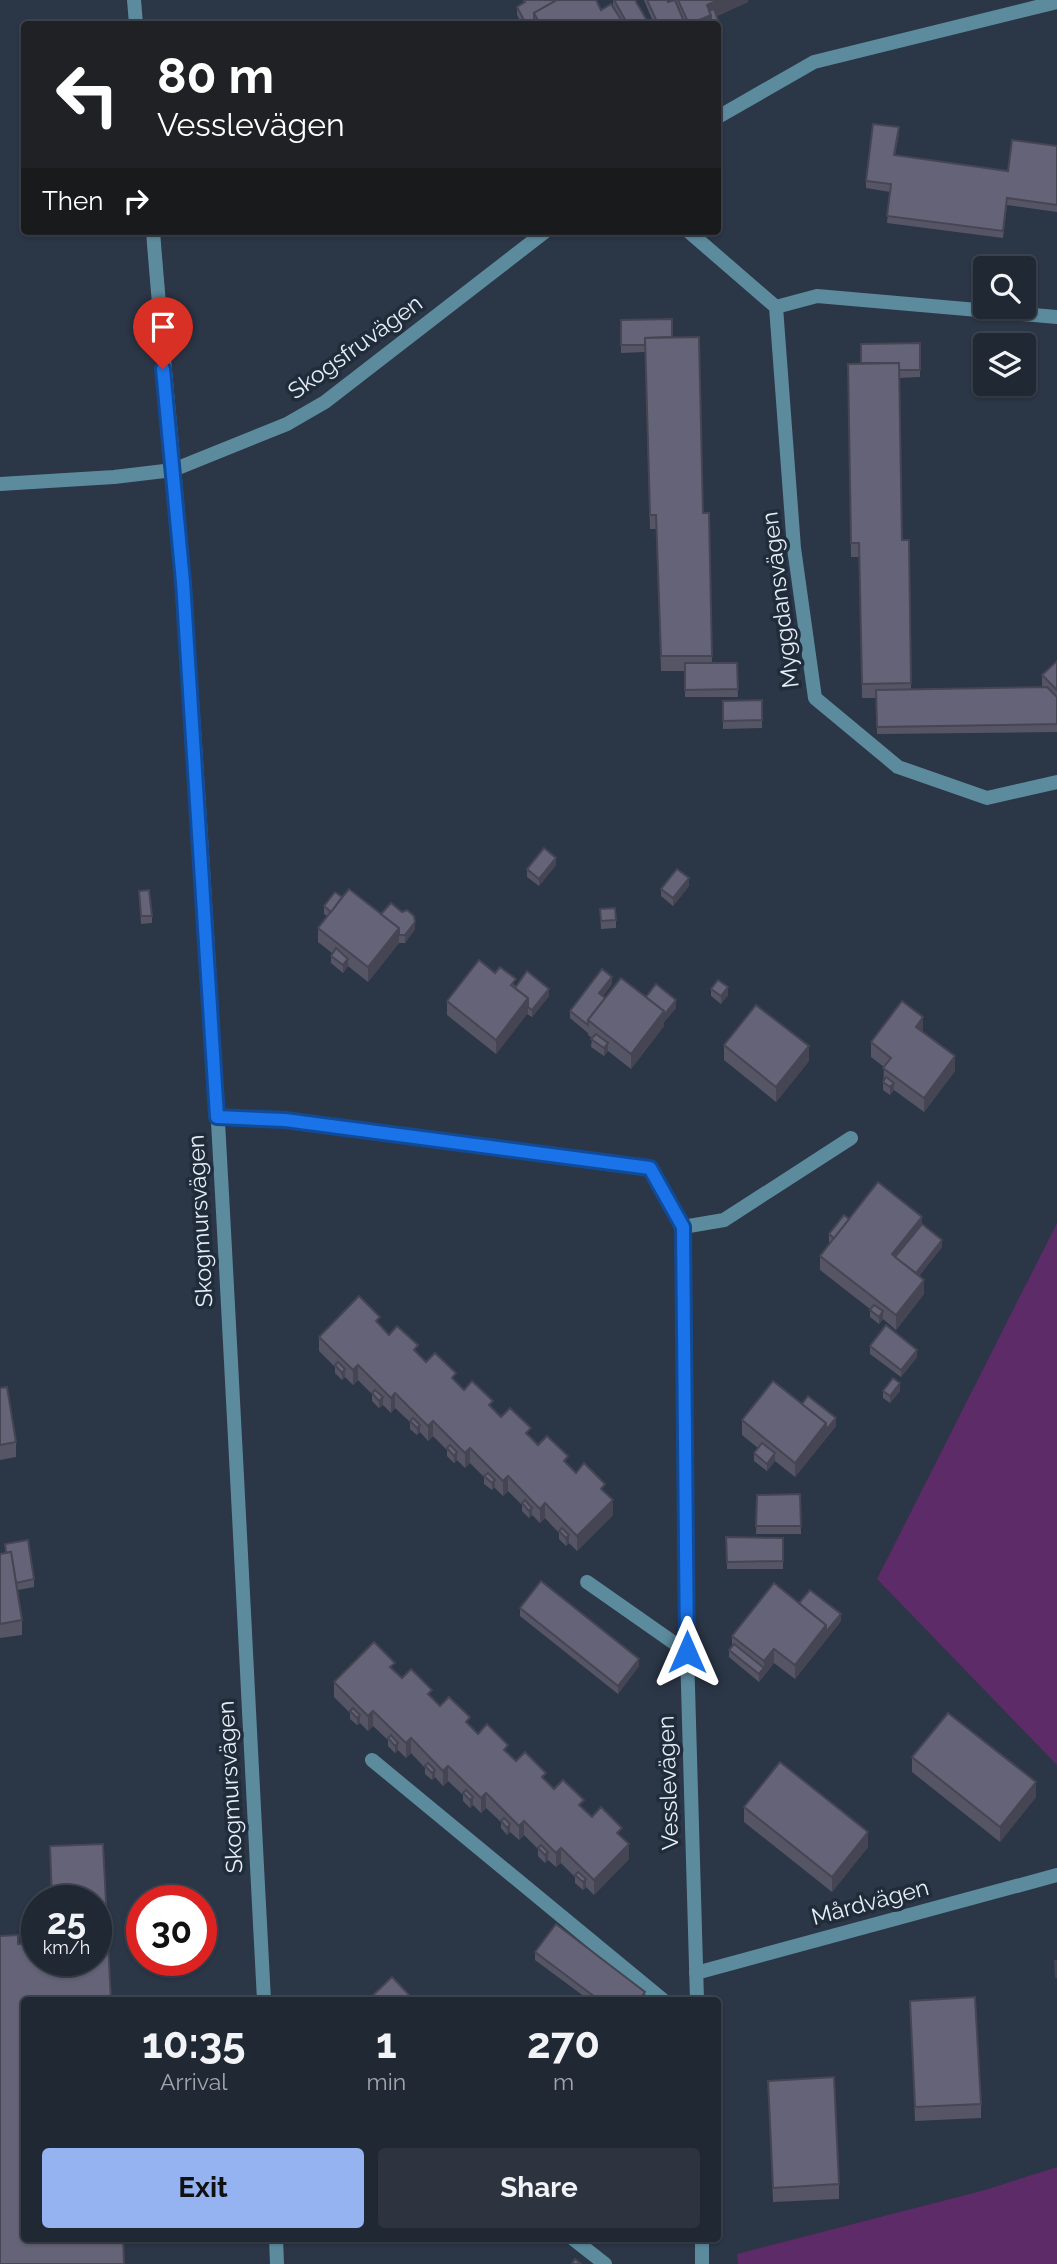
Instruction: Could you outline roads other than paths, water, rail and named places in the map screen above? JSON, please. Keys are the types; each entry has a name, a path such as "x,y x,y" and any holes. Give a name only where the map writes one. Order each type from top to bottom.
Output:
{"street":[{"path":"134,0 136,21"},
{"path":"721,115 814,62 1057,2"},
{"name":"Skogmursvägen","path":"152,235 185,609 217,1117 264,1997"},
{"name":"Skogsfruvägen","path":"0,484 114,477 173,470 287,424 325,402 541,235"},
{"path":"693,235 776,307 817,296 1057,317"},
{"name":"Myggdansvägen","path":"776,307 794,548 814,698 898,767 988,798 1057,782"},
{"name":"Vesslevägen","path":"217,1117 285,1120 650,1168 683,1227 687,1652 696,1997"},
{"path":"683,1227 724,1220 851,1138"},
{"path":"587,1582 687,1652"},
{"path":"372,1760 659,1997"},
{"name":"Mårdvägen","path":"696,1973 1057,1875"},
{"path":"276,2242 278,2264"},
{"path":"577,2242 605,2264"},
{"path":"702,2242 702,2264"}]}
